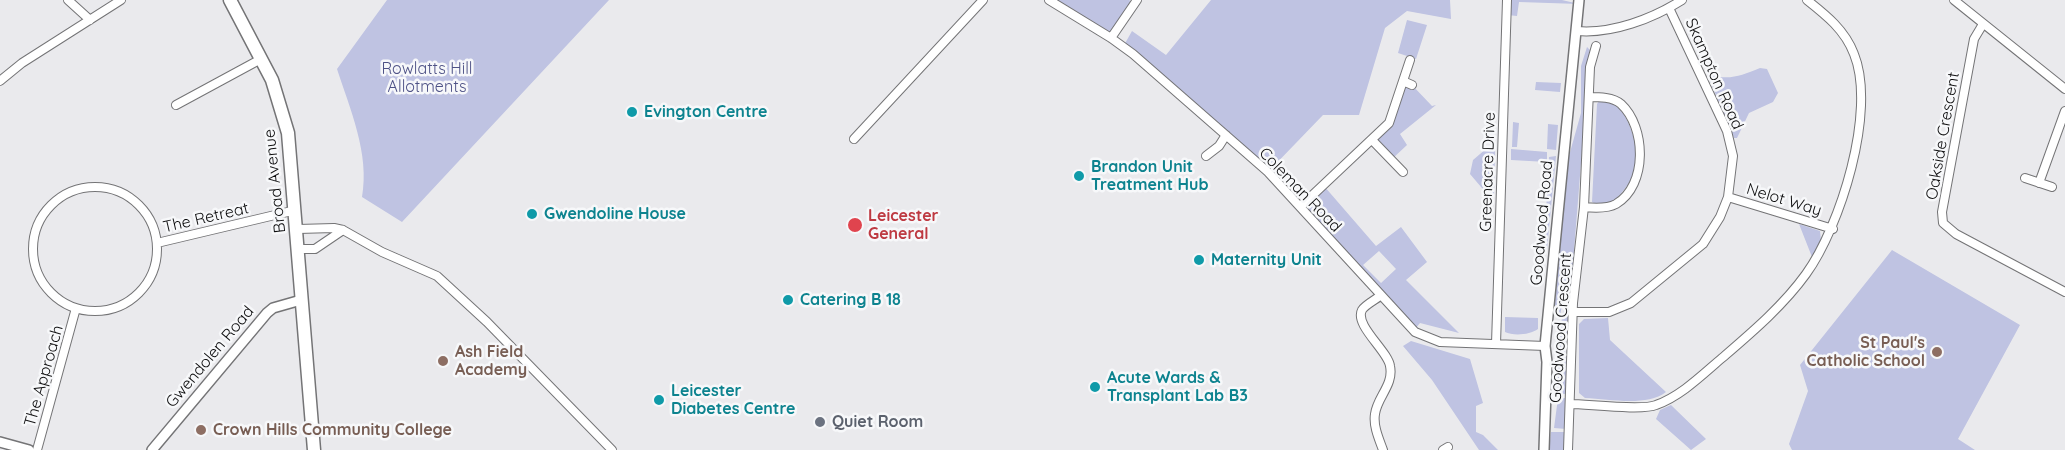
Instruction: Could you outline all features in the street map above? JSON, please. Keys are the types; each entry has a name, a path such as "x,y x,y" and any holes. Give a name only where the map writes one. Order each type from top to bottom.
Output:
{"highway":[{"name":"Broad Avenue","path":"230,0 261,59 281,105 288,133 298,229 301,300 314,450"}],"street":[{"path":"68,0 90,20"},
{"path":"0,81 22,63 122,0"},
{"path":"854,139 983,0"},
{"name":"Coleman Road","path":"1049,0 1111,38 1268,172 1380,296 1423,336 1440,342 1545,346"},
{"name":"Greenacre Drive","path":"1496,344 1507,0"},
{"name":"Goodwood Road","path":"1544,450 1547,362 1545,346 1579,0"},
{"path":"1577,31 1608,30 1668,8 1682,0"},
{"path":"1570,404 1654,406 1673,396 1739,343 1783,301 1816,260 1833,229 1844,197 1852,160 1860,100 1860,76 1854,54 1845,36 1807,0"},
{"path":"1954,0 2065,89"},
{"path":"1111,38 1133,1"},
{"name":"Skampton Road","path":"1573,312 1609,312 1631,303 1703,244 1720,217 1728,197 1733,156 1726,131 1668,8"},
{"name":"Oakside Crescent","path":"1983,24 1974,39 1944,205 1943,223 1956,234 2065,292"},
{"name":"Goodwood Crescent","path":"1568,450 1573,312 1584,207 1590,67 1596,46"},
{"path":"177,105 261,59"},
{"path":"1301,206 1389,123 1410,60"},
{"path":"1403,81 1412,85"},
{"path":"1584,207 1614,206 1622,200 1635,180 1640,158 1636,130 1620,104 1613,100 1589,97"},
{"path":"2038,183 2065,111"},
{"path":"1206,156 1219,146 1226,135"},
{"path":"1372,141 1402,172"},
{"path":"2025,178 2052,187"},
{"path":"87,187 109,188 127,196 144,210 157,243 153,273 139,294 121,307 104,312 76,308 56,299 36,273 32,247 38,223 46,209 63,195 87,187"},
{"name":"Nelot Way","path":"1728,197 1833,229"},
{"name":"The Retreat","path":"157,243 296,210"},
{"path":"298,229 343,230 382,252 437,276 487,322 612,450"},
{"path":"298,249 315,249 343,230"},
{"path":"1380,296 1362,311 1361,316 1364,326 1390,364 1389,381 1376,406 1374,418 1383,450"},
{"name":"Gwendolen Road","path":"152,450 267,313 273,308 301,300"},
{"name":"The Approach","path":"37,450 76,308"},
{"path":"0,442 29,450"}],"green space":[{"name":"Rowlatts Hill Allotments","path":"387,0 609,0 402,222 362,197 364,181 361,148 337,69"},
{"path":"1049,0 1129,0 1134,3 1111,38"},
{"path":"1211,0 1450,0 1451,19 1407,11 1385,28 1359,115 1323,115 1268,172 1123,47 1132,31 1166,55"},
{"path":"1507,0 1562,0 1579,4 1519,2 1517,16 1507,15"},
{"path":"1407,20 1427,25 1416,59 1398,53"},
{"path":"1587,47 1590,50 1570,301 1563,301 1560,315 1554,315 1567,163 1581,113 1581,66"},
{"path":"1760,68 1767,69 1778,93 1773,102 1749,113 1737,138 1734,138 1707,74 1734,77"},
{"path":"1403,81 1412,85 1432,106 1436,105 1400,134 1407,145 1391,160 1373,141 1389,123"},
{"path":"1536,82 1561,83 1560,92 1535,90"},
{"path":"1599,101 1609,102 1624,115 1630,126 1636,150 1633,175 1611,204 1592,202"},
{"path":"1513,122 1519,123 1517,147 1512,147"},
{"path":"1548,124 1558,125 1556,150 1547,149"},
{"path":"1487,148 1495,151 1494,194 1487,194 1470,174 1473,160"},
{"path":"1511,149 1547,152 1547,162 1511,160"},
{"path":"1556,156 1547,249 1544,249 1549,157"},
{"path":"1324,186 1376,246 1401,227 1427,262 1406,280 1459,333 1420,323 1415,329 1301,206","holes":["1379,251 1396,269 1381,283 1363,265"]},
{"path":"1799,224 1820,231 1821,241 1812,257"},
{"name":"St Paul's Catholic School","path":"1892,250 2020,325 1958,439 1975,450 1792,450 1789,444 1808,391 1800,365"},
{"path":"1565,304 1570,304 1565,351 1567,394 1558,394 1557,329 1560,328"},
{"path":"1505,317 1538,318 1538,329 1526,334 1505,332"},
{"path":"1608,318 1610,340 1666,392 1658,397 1638,401 1585,398 1579,393 1579,324 1584,319"},
{"path":"1411,341 1470,359 1483,403 1476,406 1476,432 1483,435 1498,450 1479,450 1432,380 1403,346"},
{"path":"1558,398 1567,398 1566,429 1554,428"},
{"path":"1671,405 1706,439 1691,450 1656,419 1660,410"},
{"path":"1551,432 1566,432 1565,450 1549,450"}],"place":[{"name":"Evington Centre","path":"632,112"},
{"name":"Brandon Unit Treatment Hub","path":"1079,176"},
{"name":"Gwendoline House","path":"532,214"},
{"name":"Leicester General","path":"855,225"},
{"name":"Maternity Unit","path":"1199,260"},
{"name":"Catering B 18","path":"788,300"},
{"name":"St Paul's Catholic School","path":"1937,352"},
{"name":"Ash Field Academy","path":"443,361"},
{"name":"Acute Wards & Transplant Lab B3","path":"1095,387"},
{"name":"Leicester Diabetes Centre","path":"659,400"},
{"name":"Quiet Room","path":"820,422"},
{"name":"Crown Hills Community College","path":"201,430"}]}
